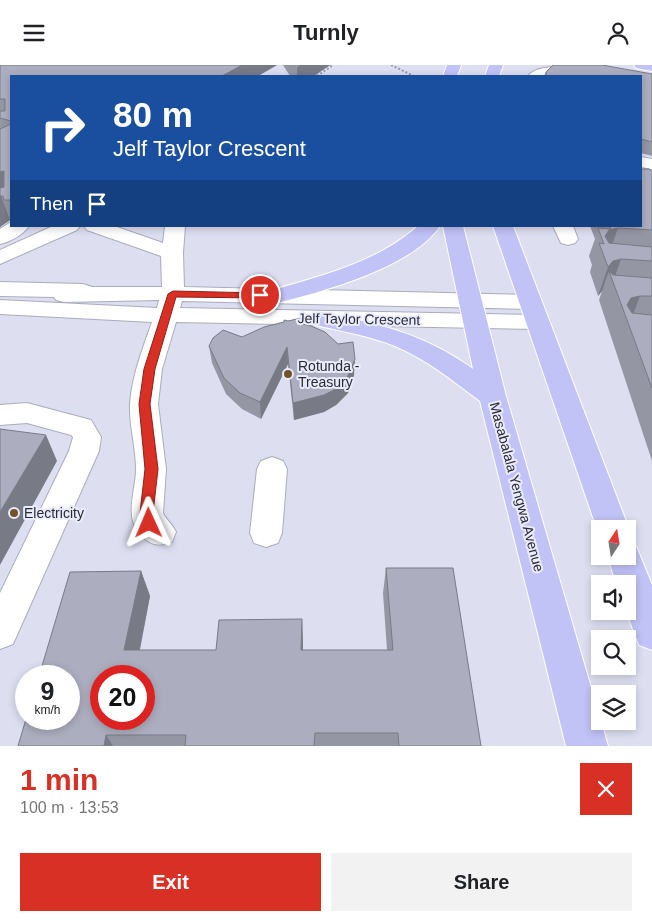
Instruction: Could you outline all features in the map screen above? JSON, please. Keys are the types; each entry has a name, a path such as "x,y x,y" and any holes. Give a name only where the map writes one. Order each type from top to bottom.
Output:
{"main road":[{"path":"641,65 652,67"},
{"path":"277,296 332,280 374,263 407,245 429,227"},
{"name":"Masabalala Yengwa Avenue","path":"453,227 492,396 587,746"},
{"path":"504,227 611,520"},
{"path":"320,319 389,335 427,351 492,396"},
{"path":"627,565 652,633"}],"lane":[{"path":"537,75 544,72 565,69 585,69 624,75"},
{"path":"0,238 17,227"},
{"path":"0,258 68,227"},
{"path":"97,227 172,253"},
{"path":"160,532 149,523 147,513 152,469 144,404 149,369 169,304 175,227"},
{"path":"0,289 137,293"},
{"name":"Jelf Taylor Crescent","path":"0,298 137,293 169,304 320,319 473,311"},
{"name":"Jelf Taylor Crescent","path":"0,307 116,314 169,304 277,296 473,311 534,312"},
{"path":"0,324 116,314"},
{"path":"0,415 27,413 81,427 87,437 84,451 0,632"},
{"path":"266,533 272,469"}],"path":[{"path":"319,75 334,65"},
{"path":"391,65 412,75"}],"building":[{"path":"0,65 242,65 224,75 10,75 10,121 0,118 0,111 5,111 5,99 0,99"},
{"path":"553,65 602,65 652,74 652,142 642,139 642,75 546,75 546,72"},
{"path":"10,124 10,200 4,200 3,196 0,196 0,188 4,187 4,171 0,172 0,129"},
{"path":"642,169 652,171 652,230 618,228 609,230 605,236 609,243 652,247 652,261 621,259 613,261 608,267 599,243 604,244 598,228 611,229 610,227 642,227"},
{"path":"609,271 613,275 652,278 652,296 631,298 627,305 632,313 652,315 652,388"},
{"path":"301,318 298,323 325,332 338,344 353,342 355,359 348,376 336,389 324,395 293,403 287,347 260,402 240,393 224,378 209,346 213,338 223,330 242,337 264,327 284,322 284,320"},
{"path":"0,429 46,435 0,512"},
{"path":"386,568 453,568 481,746 399,746 398,733 315,733 314,746 185,746 186,735 106,735 104,746 18,746 23,730 80,730 80,665 42,665 70,572 141,571 124,650 216,650 219,620 302,619 301,650 393,650"}],"place":[{"name":"Rotunda - Treasury","path":"288,374"},
{"name":"Electricity","path":"14,513"}],"route":[{"path":"149,523 147,513 152,469 144,404 149,369 173,294 260,295"}]}
